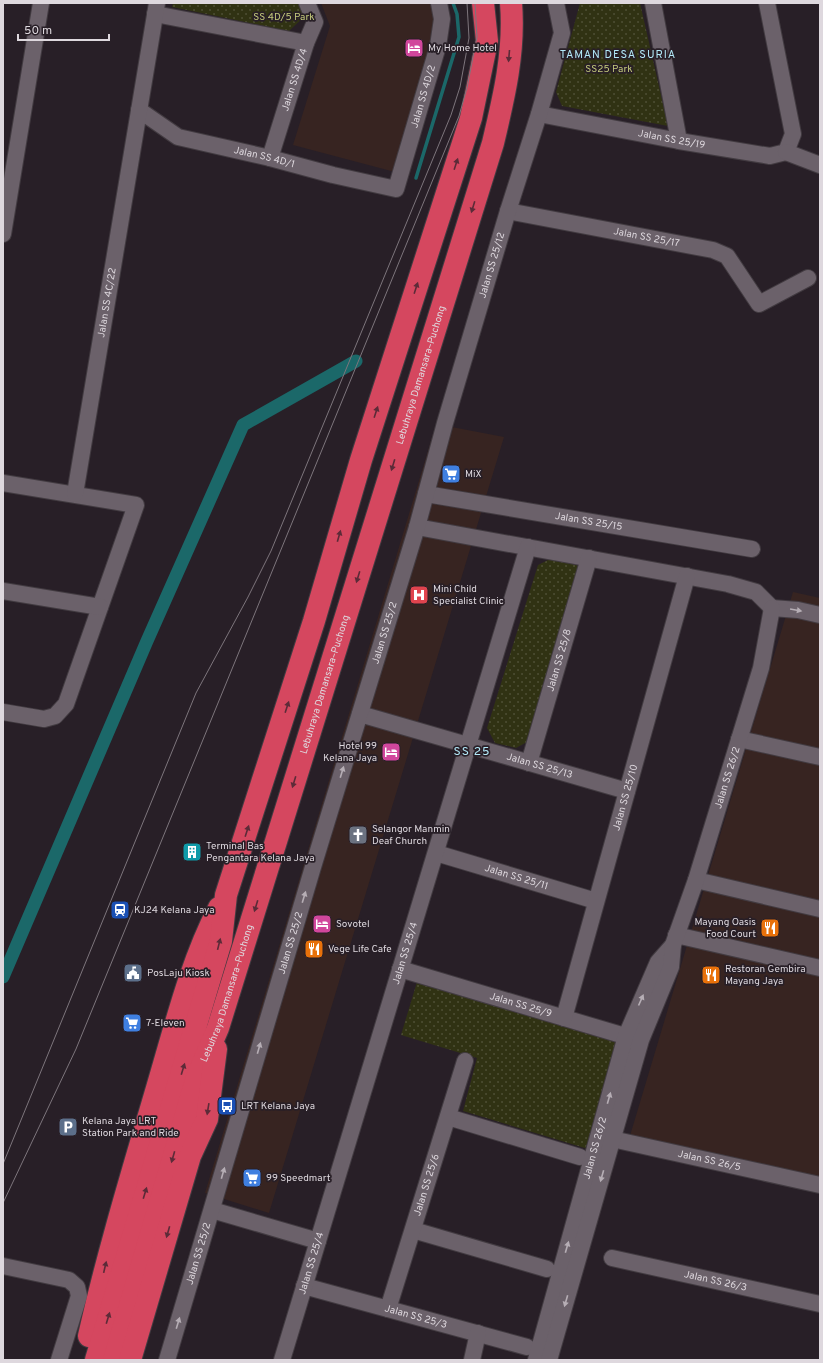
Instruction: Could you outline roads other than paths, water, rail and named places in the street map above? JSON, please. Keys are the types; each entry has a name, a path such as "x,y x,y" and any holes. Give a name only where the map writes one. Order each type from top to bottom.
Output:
{"highway":[{"name":"Lebuhraya Damansara–Puchong","path":"97,1359 221,941 226,895 314,621 361,460 471,118 487,41 483,3"},
{"name":"Lebuhraya Damansara–Puchong","path":"97,1359 197,1076 218,1028 493,143 507,83 512,18 511,3"},
{"path":"130,1360 190,1156 207,1119 218,1028"}],"street":[{"path":"3,234 10,152 41,3"},
{"name":"Jalan SS 4D/4","path":"270,158 306,43 315,22 307,3"},
{"path":"390,188 434,20 429,3"},
{"name":"Jalan SS 4D/2","path":"390,188 438,46 442,19 439,3"},
{"name":"Jalan SS 25/12","path":"417,527 508,211 539,114 562,33 556,3"},
{"path":"653,3 679,141"},
{"path":"767,3 793,134 786,152 820,165"},
{"path":"156,9 306,43"},
{"name":"Jalan SS 4C/22","path":"75,494 156,9"},
{"name":"Jalan SS 4D/1","path":"139,110 178,137 390,188"},
{"name":"Jalan SS 25/19","path":"539,114 679,141 770,156 786,152"},
{"name":"Jalan SS 25/17","path":"508,211 713,250 727,256 759,304 808,278"},
{"path":"3,483 136,505 106,590 93,606 66,704 55,716 44,719 3,712"},
{"name":"Jalan SS 25/15","path":"426,494 752,549"},
{"path":"417,527 728,584 756,592 772,608 798,610 820,615"},
{"name":"Jalan SS 25/2","path":"167,1360 417,527"},
{"name":"Jalan SS 25/4","path":"282,1360 528,547"},
{"name":"Jalan SS 25/8","path":"528,762 589,558"},
{"name":"Jalan SS 25/10","path":"564,1018 687,576"},
{"path":"3,591 93,606"},
{"name":"Jalan SS 26/2","path":"536,1360 605,1137 633,1038 671,967 675,940 696,880 761,668 772,608"},
{"name":"Jalan SS 25/13","path":"360,714 627,791"},
{"path":"739,739 820,757"},
{"name":"Jalan SS 25/11","path":"436,853 596,901"},
{"path":"696,880 820,909"},
{"path":"675,940 820,968"},
{"name":"Jalan SS 25/9","path":"400,969 633,1038"},
{"name":"Jalan SS 25/6","path":"388,1309 465,1060"},
{"path":"448,1117 580,1157"},
{"name":"Jalan SS 26/2","path":"549,1360 605,1137"},
{"name":"Jalan SS 26/5","path":"605,1137 820,1186"},
{"path":"212,1210 318,1241"},
{"path":"413,1230 547,1269"},
{"name":"Jalan SS 26/3","path":"612,1258 820,1304"},
{"path":"3,1266 69,1280 77,1287 79,1296 59,1360"},
{"name":"Jalan SS 25/3","path":"304,1286 527,1347"},
{"path":"472,1360 478,1333"}],"waterway":[{"path":"416,178 459,37 457,14 453,3"},
{"path":"3,977 147,641 243,425 356,361"}],"tram line":[{"path":"3,1164 196,693 271,551 451,115 460,87 469,38 467,3"},
{"path":"3,1203 76,1049 459,116 467,88 477,37 475,3"}],"place":[{"name":"My Home Hotel","path":"414,48"},
{"name":"MiX","path":"451,474"},
{"name":"Mini Child Specialist Clinic","path":"419,595"},
{"name":"Hotel 99 Kelana Jaya","path":"391,752"},
{"name":"Selangor Manmin Deaf Church","path":"358,835"},
{"name":"Terminal Bas Pengantara Kelana Jaya","path":"192,852"},
{"name":"KJ24 Kelana Jaya","path":"120,910"},
{"name":"Sovotel","path":"322,924"},
{"name":"Mayang Oasis Food Court","path":"770,928"},
{"name":"Vege Life Cafe","path":"314,949"},
{"name":"PosLaju Kiosk","path":"133,973"},
{"name":"Restoran Gembira Mayang Jaya","path":"711,975"},
{"name":"7-Eleven","path":"132,1023"},
{"name":"LRT Kelana Jaya","path":"227,1106"},
{"name":"Kelana Jaya LRT Station Park and Ride","path":"68,1127"},
{"name":"99 Speedmart","path":"252,1178"}],"district":[{"name":"TAMAN DESA SURIA","path":"618,55"},
{"name":"SS 25","path":"472,752"}],"park label":[{"name":"SS 4D/5 Park","path":"284,17"},
{"name":"SS25 Park","path":"609,69"}]}
